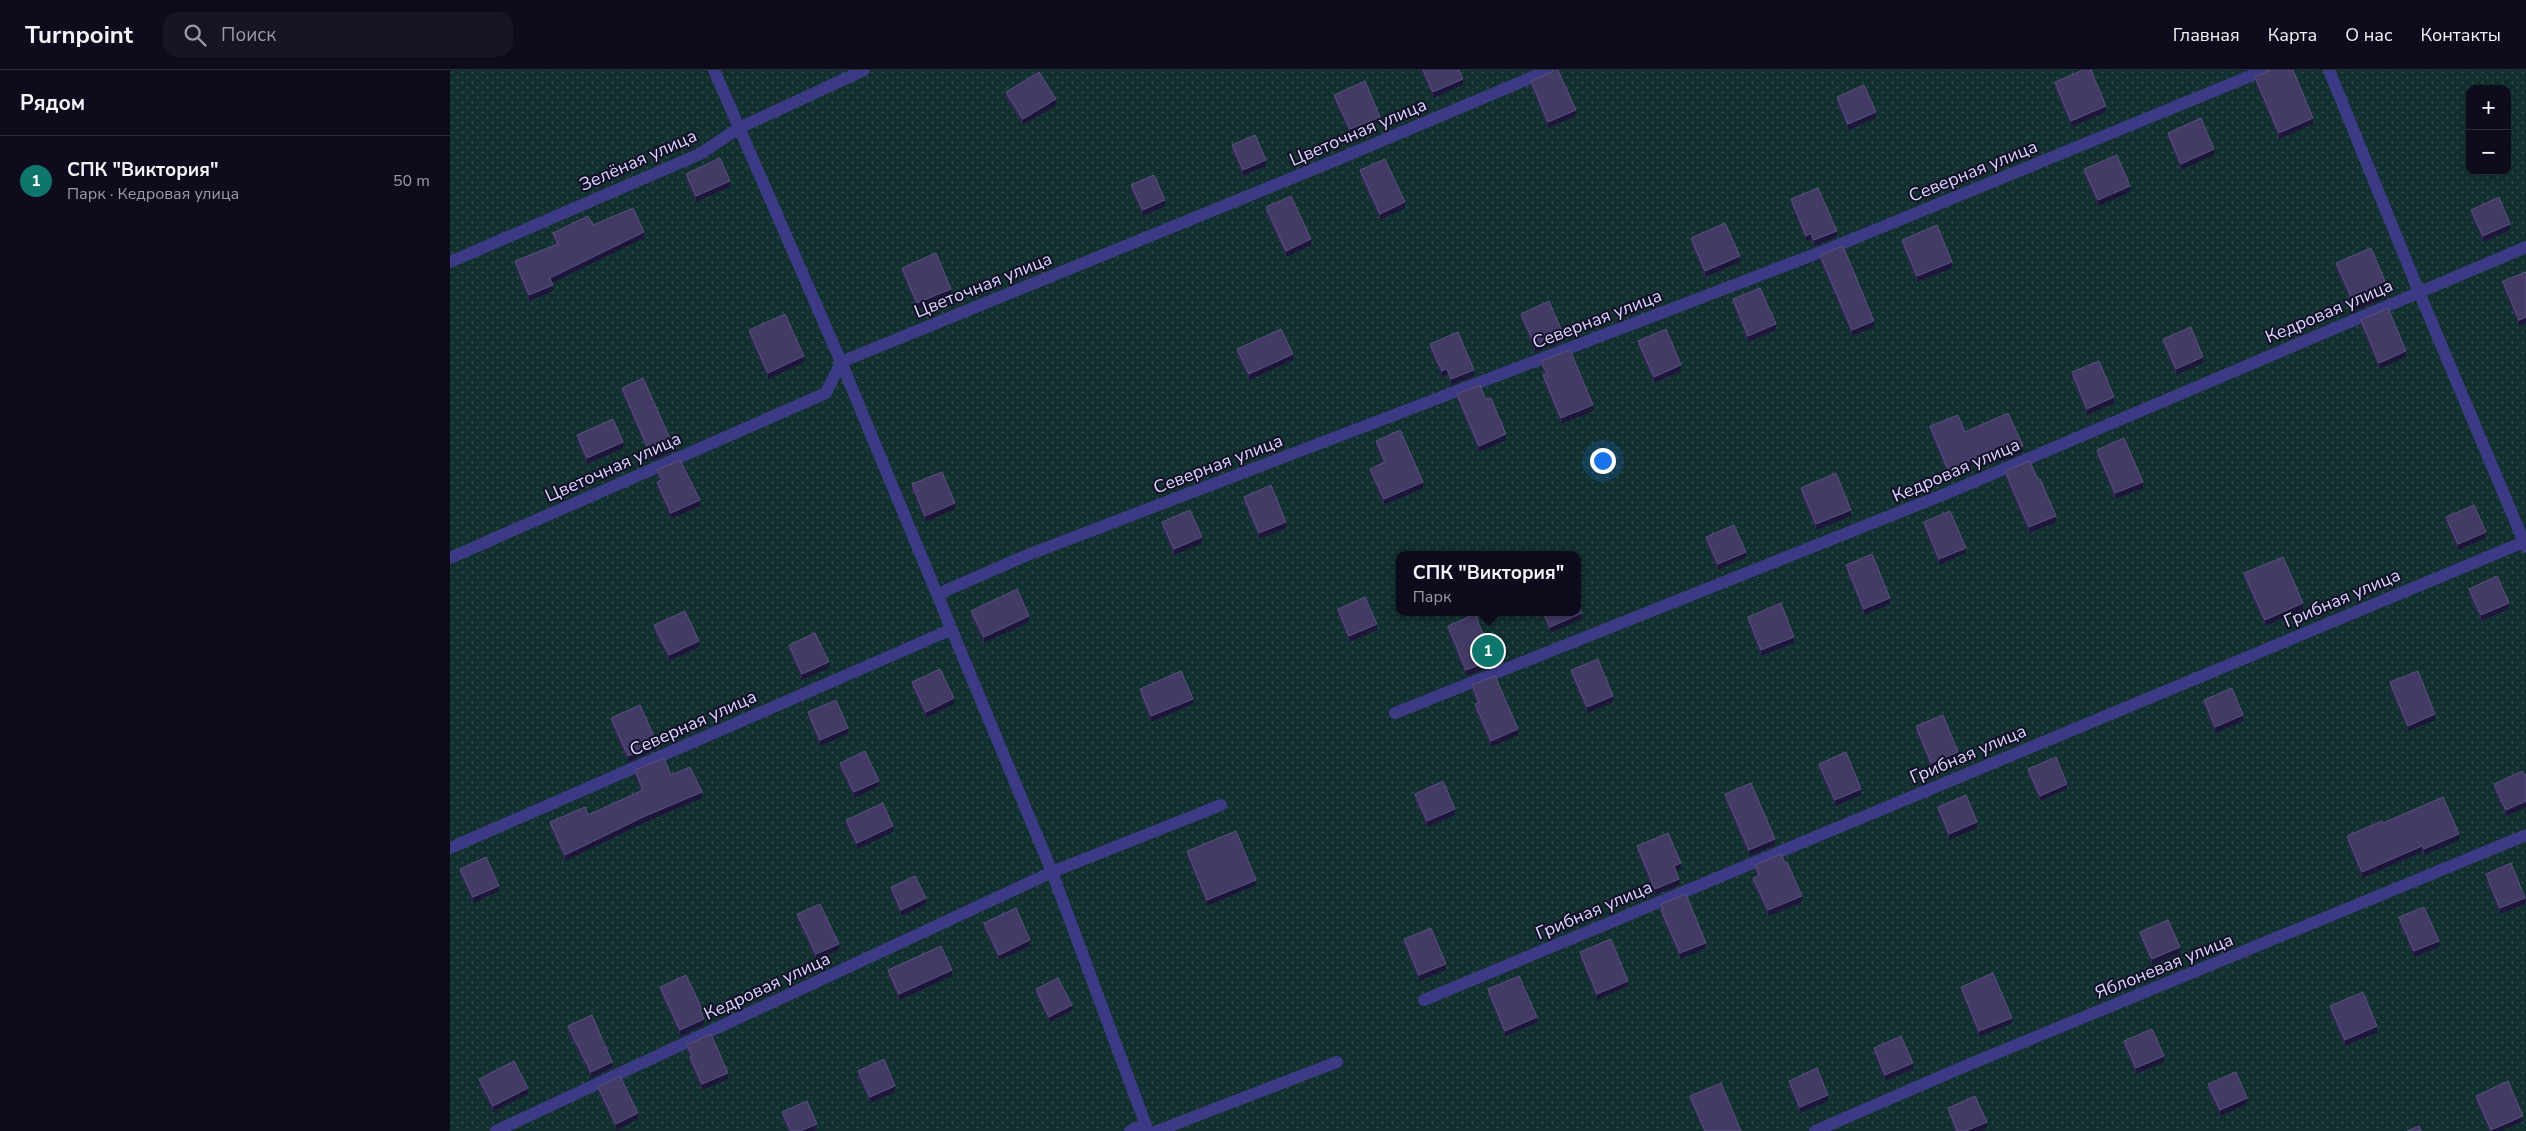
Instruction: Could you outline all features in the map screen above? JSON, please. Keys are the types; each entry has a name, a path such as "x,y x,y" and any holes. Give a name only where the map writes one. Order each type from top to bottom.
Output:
{"street":[{"path":"714,70 841,362 938,594 950,630 1052,872 1147,1127 1130,1131"},
{"name":"Зелёная улица","path":"450,262 700,154 739,128 864,70"},
{"name":"Цветочная улица","path":"450,558 826,393 841,362 1341,158 1550,70"},
{"name":"Северная улица","path":"938,594 1034,553 1831,248 2265,70"},
{"path":"2329,70 2419,292 2525,543"},
{"name":"Кедровая улица","path":"1395,713 1945,494 2526,247"},
{"name":"Грибная улица","path":"1424,1000 2525,543"},
{"name":"Северная улица","path":"450,848 950,630"},
{"name":"Кедровая улица","path":"496,1131 1052,872 1221,804"},
{"name":"Яблоневая улица","path":"1816,1131 1964,1067 2526,835"},
{"path":"1157,1131 1337,1062"}],"green space":[{"path":"450,70 2526,70 2526,1131 450,1131"}],"building":[{"path":"1423,70 1459,70 1463,79 1433,92"},
{"path":"1554,70 1558,70 1576,110 1548,122 1531,81"},
{"path":"2083,70 2091,70 2106,106 2071,121 2055,82"},
{"path":"2270,70 2293,70 2313,118 2279,133 2255,77"},
{"path":"1039,72 1056,99 1023,119 1006,92"},
{"path":"1365,81 1380,117 1350,129 1334,95"},
{"path":"1864,85 1876,112 1848,124 1837,97"},
{"path":"2201,118 2214,149 2181,164 2168,133"},
{"path":"1255,135 1266,160 1243,170 1232,145"},
{"path":"2117,155 2130,186 2098,200 2084,169"},
{"path":"720,158 730,181 696,196 686,174"},
{"path":"1385,159 1405,202 1380,214 1360,170"},
{"path":"1154,175 1165,200 1143,210 1131,185"},
{"path":"1818,188 1837,231 1814,240 1811,233 1806,236 1791,199"},
{"path":"1291,196 1311,239 1286,251 1266,207"},
{"path":"2499,197 2510,224 2483,236 2471,210"},
{"path":"633,208 644,232 550,278 553,285 529,295 515,261 558,244 553,233 588,216 593,225"},
{"path":"1725,223 1740,256 1705,271 1691,238"},
{"path":"1937,225 1952,262 1917,276 1902,240"},
{"path":"1843,246 1874,321 1852,330 1820,255"},
{"path":"2371,248 2385,281 2378,284 2382,294 2355,305 2336,263"},
{"path":"936,253 951,289 917,303 902,268"},
{"path":"2526,272 2526,317 2519,320 2503,281"},
{"path":"1760,288 1776,324 1748,336 1733,299"},
{"path":"1549,301 1564,336 1535,346 1521,314"},
{"path":"2388,308 2406,351 2379,363 2361,320"},
{"path":"785,314 804,356 768,373 749,330"},
{"path":"2191,327 2203,357 2176,369 2163,339"},
{"path":"1281,329 1293,354 1249,374 1237,349"},
{"path":"1666,329 1681,365 1654,377 1638,341"},
{"path":"1458,332 1474,370 1451,379 1447,369 1442,371 1430,344"},
{"path":"1570,350 1593,405 1561,418 1543,375 1547,374 1541,361"},
{"path":"2099,361 2114,397 2087,409 2072,372"},
{"path":"643,378 673,445 651,455 622,388"},
{"path":"1480,385 1486,400 1491,398 1506,434 1479,446 1457,394"},
{"path":"2008,413 2023,446 1999,456 1996,450 1992,451 1948,470 1930,426 1958,415 1965,432"},
{"path":"613,419 623,442 587,458 577,435"},
{"path":"1400,430 1423,482 1384,499 1370,469 1385,462 1376,441"},
{"path":"2124,438 2143,482 2115,493 2097,450"},
{"path":"680,460 700,500 671,513 657,482 662,480 657,470"},
{"path":"2030,461 2056,516 2029,527 2005,471"},
{"path":"942,472 955,503 925,516 912,484"},
{"path":"1836,473 1851,510 1816,524 1801,488"},
{"path":"1271,485 1286,522 1259,533 1244,497"},
{"path":"2474,505 2486,532 2458,544 2446,517"},
{"path":"1190,510 1202,537 1174,549 1162,522"},
{"path":"1950,511 1966,548 1939,559 1924,522"},
{"path":"1734,525 1746,552 1718,564 1706,537"},
{"path":"1872,554 1890,598 1864,609 1846,565"},
{"path":"2283,557 2303,603 2265,620 2244,573"},
{"path":"2497,576 2509,603 2481,615 2469,589"},
{"path":"1017,589 1029,616 984,637 971,611"},
{"path":"1365,597 1377,624 1349,636 1338,609"},
{"path":"1781,603 1794,637 1761,650 1748,617"},
{"path":"685,611 699,641 669,655 654,625"},
{"path":"1470,616 1476,616 1490,651 1485,653 1489,661 1466,670 1448,626"},
{"path":"1545,616 1575,616 1550,627"},
{"path":"815,633 829,662 802,674 789,645"},
{"path":"1598,659 1613,696 1587,707 1571,670"},
{"path":"940,669 954,698 926,712 912,682"},
{"path":"1181,671 1193,699 1151,716 1140,689"},
{"path":"2418,671 2435,714 2408,726 2390,682"},
{"path":"1495,676 1518,729 1491,741 1475,704 1479,703 1472,685"},
{"path":"2232,688 2243,715 2215,727 2204,700"},
{"path":"836,700 848,728 820,740 808,712"},
{"path":"640,705 657,743 628,756 611,718"},
{"path":"1943,715 1958,752 1931,763 1916,726"},
{"path":"865,751 879,781 854,792 840,763"},
{"path":"1846,752 1861,789 1835,800 1819,764"},
{"path":"2056,757 2067,784 2040,796 2028,769"},
{"path":"664,758 671,775 690,767 702,792 643,817 565,855 550,822 585,807 588,815 643,790 635,770"},
{"path":"2522,771 2524,775 2526,774 2526,801 2506,810 2494,784"},
{"path":"1443,781 1455,809 1427,821 1415,794"},
{"path":"1751,783 1775,839 1749,850 1725,794"},
{"path":"1966,795 1977,822 1949,834 1938,807"},
{"path":"2443,797 2459,834 2424,849 2422,846 2362,872 2347,836 2382,821 2383,823"},
{"path":"883,803 893,826 857,843 846,820"},
{"path":"1236,831 1256,880 1207,900 1187,851"},
{"path":"1668,833 1681,863 1674,866 1679,879 1655,889 1637,846"},
{"path":"1781,854 1785,863 1787,862 1802,896 1768,910 1753,878 1759,875 1755,865"},
{"path":"486,857 499,886 473,897 460,869"},
{"path":"2511,863 2525,898 2500,908 2486,874"},
{"path":"915,876 926,898 901,910 891,887"},
{"path":"1686,894 1706,943 1680,953 1661,910 1663,909 1661,904"},
{"path":"820,904 839,944 816,954 797,914"},
{"path":"2424,907 2439,941 2414,951 2399,917"},
{"path":"1016,908 1030,940 999,955 984,923"},
{"path":"2168,920 2180,947 2152,959 2140,932"},
{"path":"1431,928 1446,964 1419,975 1404,939"},
{"path":"1611,939 1628,981 1597,994 1580,952"},
{"path":"941,946 952,970 899,994 888,970"},
{"path":"1993,973 2012,1018 1979,1031 1961,987"},
{"path":"686,975 702,1009 700,1010 704,1019 680,1030 660,987"},
{"path":"1519,976 1537,1017 1505,1031 1488,989"},
{"path":"1058,978 1072,1005 1049,1017 1036,989"},
{"path":"2363,992 2377,1026 2345,1040 2330,1006"},
{"path":"592,1015 612,1062 591,1072 568,1026"},
{"path":"2152,1029 2164,1056 2136,1068 2124,1041"},
{"path":"711,1034 728,1073 702,1084 690,1057 692,1056 687,1045"},
{"path":"1901,1036 1913,1063 1885,1075 1874,1048"},
{"path":"884,1059 895,1086 870,1097 858,1071"},
{"path":"514,1061 528,1088 493,1106 479,1079"},
{"path":"1817,1068 1828,1095 1800,1107 1789,1081"},
{"path":"2236,1072 2247,1098 2220,1110 2208,1084"},
{"path":"620,1076 638,1113 616,1124 598,1087"},
{"path":"2508,1081 2523,1116 2491,1130 2476,1096"},
{"path":"1721,1083 1741,1131 1705,1131 1690,1096"},
{"path":"1975,1096 1987,1122 1966,1131 1957,1131 1948,1108"},
{"path":"807,1101 817,1124 800,1131 791,1131 782,1112"},
{"path":"2419,1126 2421,1131 2407,1131"}],"place":[{"name":"СПК \"Виктория\"","path":"1488,651"}]}
